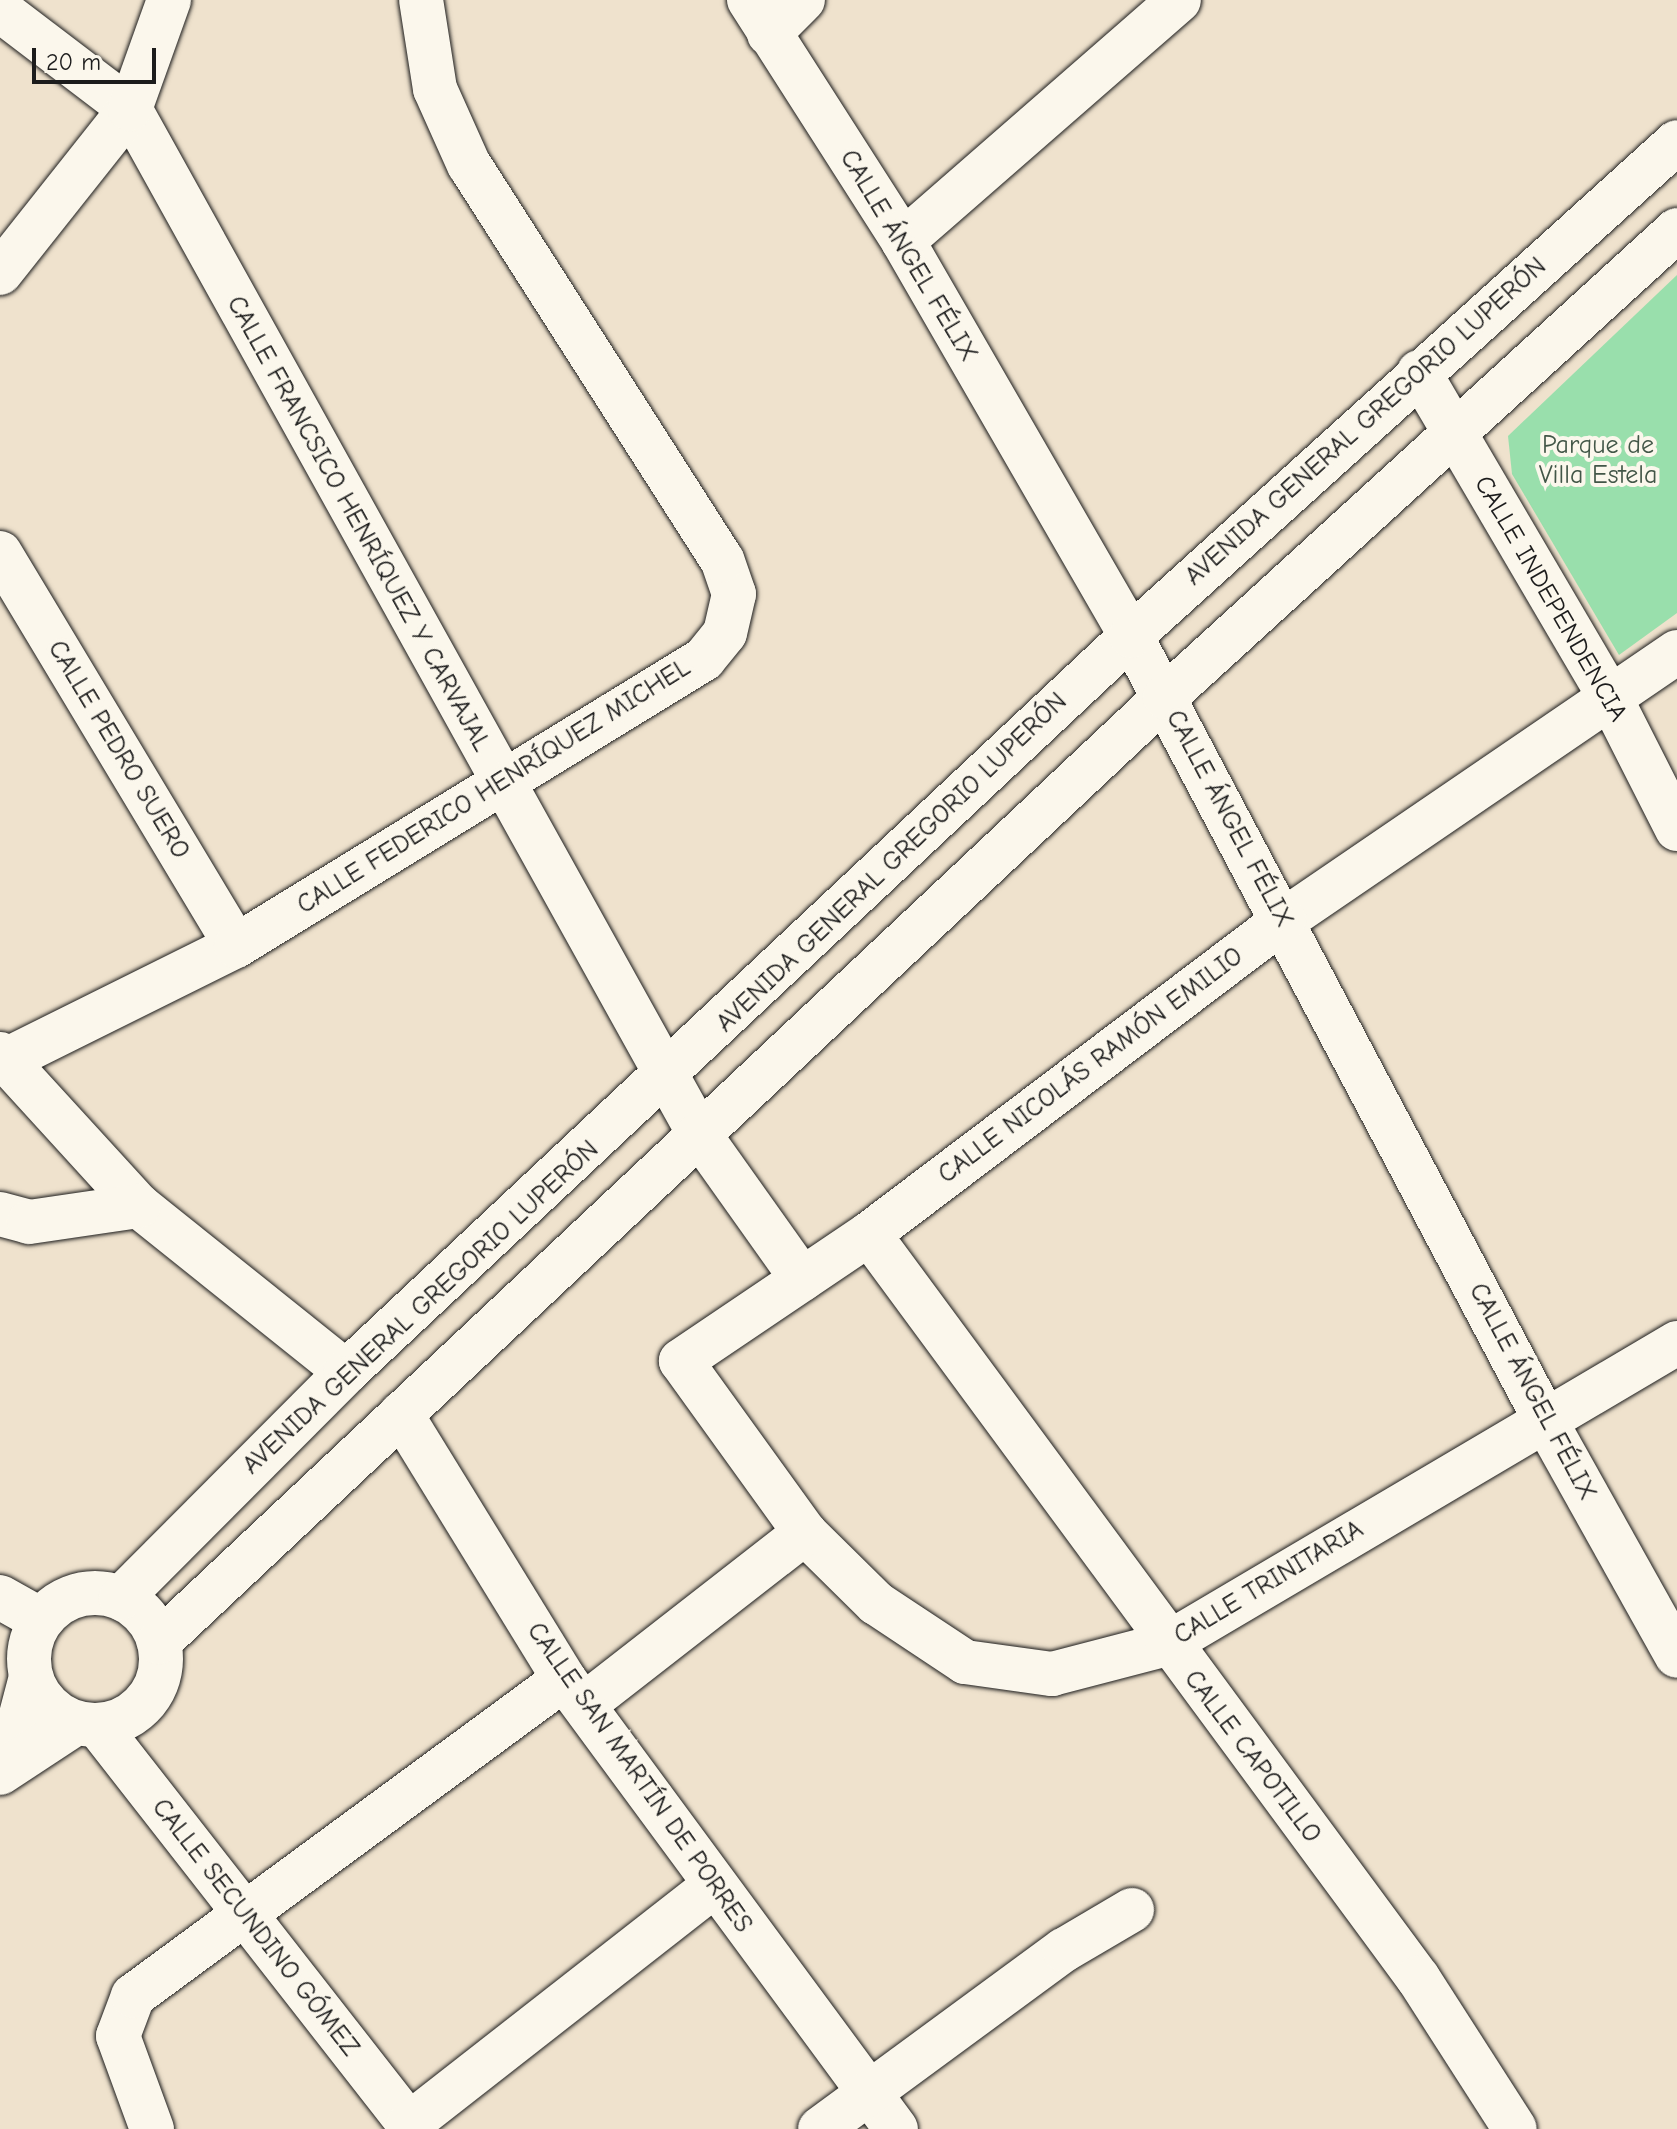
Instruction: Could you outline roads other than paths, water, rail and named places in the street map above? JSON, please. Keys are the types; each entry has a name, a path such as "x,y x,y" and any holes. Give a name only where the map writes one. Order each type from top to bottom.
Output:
{"street":[{"path":"0,273 130,109 169,0"},
{"name":"CALLE FEDERICO HENRÍQUEZ MICHEL","path":"1,1059 236,946 704,659 725,633 734,594 722,560 469,165 435,89 421,0"},
{"path":"759,17 803,0"},
{"path":"903,241 1179,0"},
{"name":"CALLE FRANCSICO HENRÍQUEZ Y CARVAJAL","path":"0,10 130,109 499,782 699,1134 802,1279"},
{"name":"CALLE ÁNGEL FÉLIX","path":"759,17 903,241 1131,636 1284,920 1545,1420 1677,1656"},
{"name":"AVENIDA GENERAL GREGORIO LUPERÓN","path":"121,1598 346,1372 667,1077 1131,636 1419,372 1677,142"},
{"path":"159,1642 1165,697 1677,230"},
{"name":"CALLE INDEPENDENCIA","path":"1419,372 1452,433 1610,697 1677,829"},
{"name":"CALLE PEDRO SUERO","path":"0,553 236,946"},
{"name":"CALLE NICOLÁS RAMÓN EMILIO","path":"805,1533 681,1361 869,1234 1284,920 1677,652"},
{"path":"1,1059 139,1206 346,1372"},
{"path":"0,1214 29,1222 139,1206"},
{"name":"CALLE CAPOTILLO","path":"869,1234 1167,1644 1418,1978 1515,2129"},
{"name":"CALLE TRINITARIA","path":"805,1533 876,1603 965,1662 1052,1674 1167,1644 1677,1343"},
{"name":"CALLE SAN MARTÍN DE PORRES","path":"401,1414 575,1691 712,1887 896,2129"},
{"path":"152,2129 118,2036 133,1996 244,1914 805,1533"},
{"path":"91,1593 121,1598 145,1615 159,1642 160,1671 149,1698 126,1718 86,1725 4,1769 31,1677 29,1647 41,1620 63,1600 91,1593"},
{"path":"0,1597 41,1620"},
{"path":"31,1677 45,1703 86,1725"},
{"name":"CALLE SECUNDINO GÓMEZ","path":"86,1725 244,1914 411,2126"},
{"path":"411,2126 712,1887"},
{"path":"820,2129 1064,1950 1132,1910"}],"park label":[{"name":"Parque de Villa Estela","path":"1598,461"}]}
